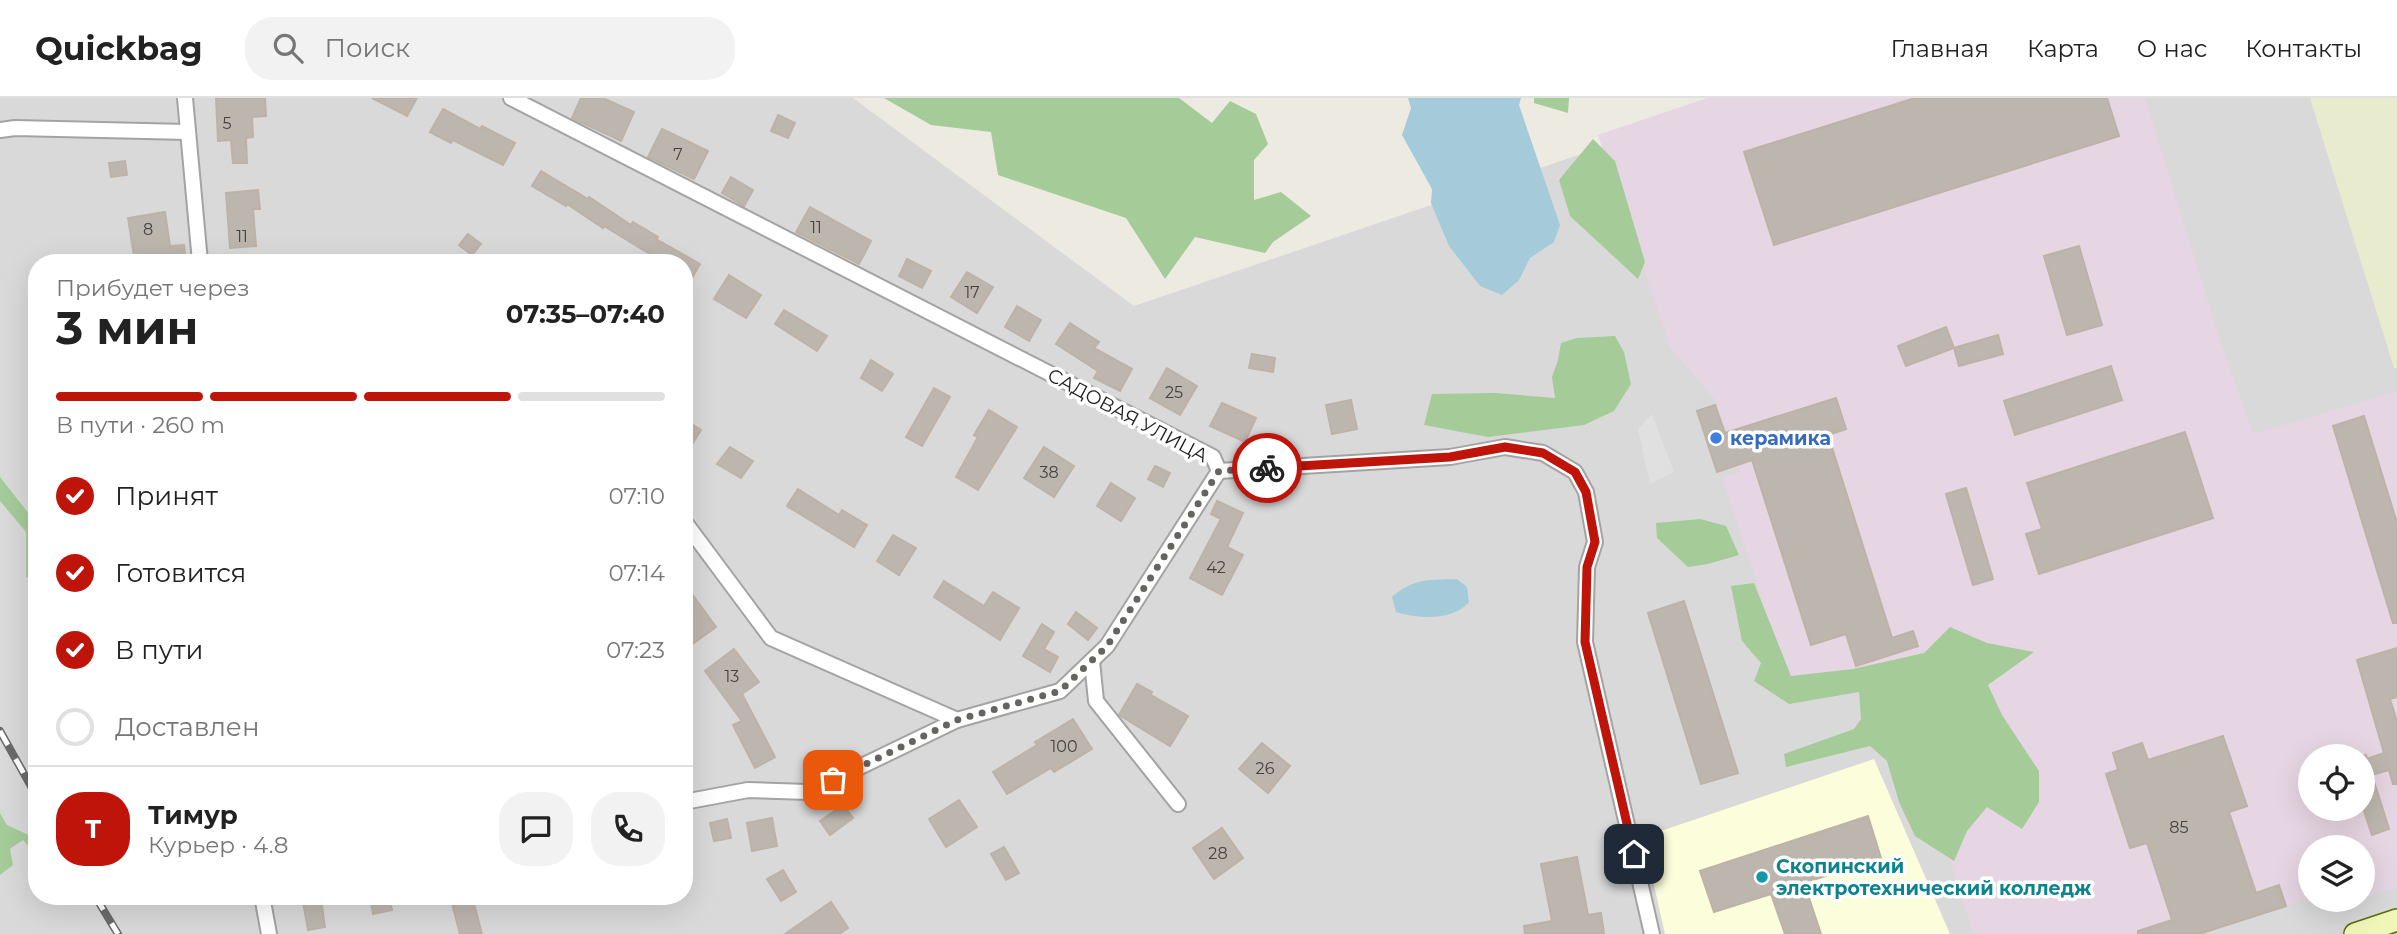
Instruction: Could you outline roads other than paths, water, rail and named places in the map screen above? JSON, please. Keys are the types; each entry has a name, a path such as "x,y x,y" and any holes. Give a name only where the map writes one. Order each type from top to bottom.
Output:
{"main road":[{"path":"2355,934 2397,920"}],"street":[{"path":"185,98 199,254"},
{"name":"САДОВАЯ УЛИЦА","path":"511,98 1213,457 1219,471 1450,457 1505,447 1543,453 1575,472 1586,492 1595,542 1587,567 1585,642 1652,934"},
{"path":"0,130 188,132"},
{"path":"693,800 748,790 808,792 957,720 1060,691 1107,646 1219,471"},
{"path":"693,533 771,638 957,720"},
{"path":"1092,661 1096,701 1178,804"},
{"path":"264,905 269,934"}],"water":[{"path":"1408,98 1521,98 1519,105 1560,225 1554,242 1530,258 1519,280 1502,295 1480,286 1449,246 1431,203 1432,189 1402,135 1411,108"},
{"path":"1457,579 1467,587 1469,602 1454,613 1435,617 1396,612 1392,597 1408,586 1422,581"}],"railway":[{"path":"0,731 28,781"},
{"path":"100,905 118,934"}],"place":[{"name":"керамика","path":"1716,438"},
{"name":"Скопинский электротехнический колледж","path":"1762,877"}]}
